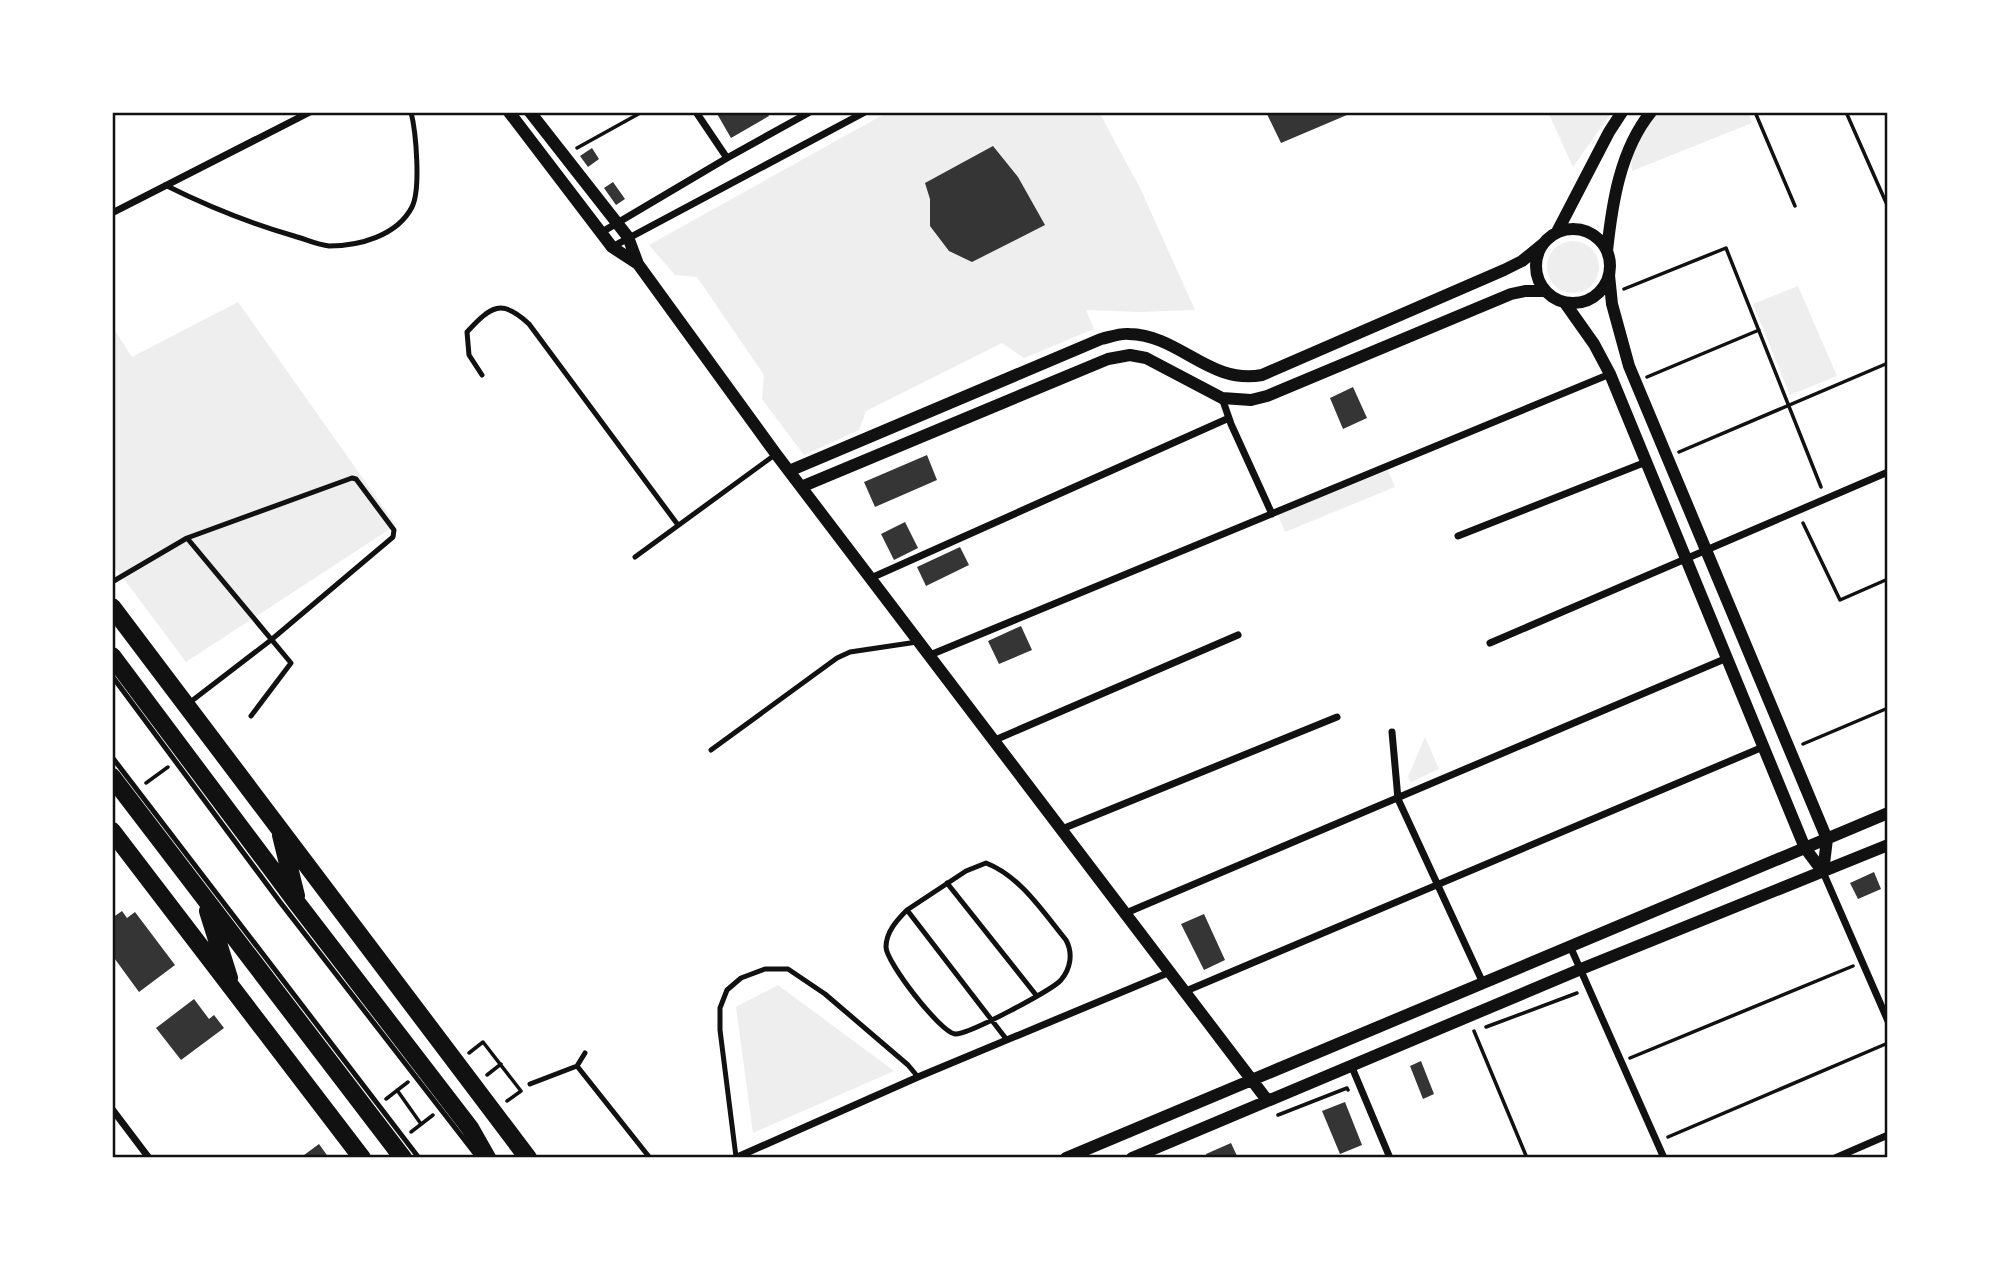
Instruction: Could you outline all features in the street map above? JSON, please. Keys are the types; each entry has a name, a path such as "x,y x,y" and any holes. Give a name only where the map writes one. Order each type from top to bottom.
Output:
{"main road":[{"path":"112,607 528,1158"},
{"path":"112,656 470,1128 487,1158"},
{"path":"112,777 404,1158"},
{"path":"279,828 297,903"},
{"path":"112,831 362,1158"},
{"path":"204,898 234,991"}],"street":[{"path":"112,213 310,112"},
{"path":"509,112 612,247 638,264"},
{"path":"530,112 628,237 638,264 776,454 1267,1100"},
{"path":"696,112 727,158"},
{"path":"602,232 810,112"},
{"path":"612,247 865,112"},
{"path":"789,471 1101,339 1126,333 1150,337 1172,345 1218,372 1232,377 1262,375 1522,261 1557,232 1622,112"},
{"path":"1607,251 1614,200 1623,168 1632,143 1651,112"},
{"path":"1557,232 1579,230 1591,233 1607,251 1611,294 1619,334 1636,382 1827,839 1823,872"},
{"path":"1543,244 1535,267 1544,291"},
{"path":"802,487 1108,359 1130,355 1146,358 1222,398 1251,400 1267,396 1511,294 1544,291 1565,303 1588,301 1597,295 1609,275"},
{"path":"1565,303 1594,344 1610,374 1805,848 1823,872 1888,1021"},
{"path":"930,655 1610,374"},
{"path":"1222,398 1272,514"},
{"path":"871,578 1229,418"},
{"path":"1458,536 1646,462"},
{"path":"1490,643 1888,472"},
{"path":"995,740 1237,635"},
{"path":"1126,913 1727,658"},
{"path":"1062,829 1337,717"},
{"path":"1392,732 1398,799 1483,983"},
{"path":"1186,991 1763,747"},
{"path":"1067,1158 1888,813"},
{"path":"1132,1158 1581,969 1888,845"},
{"path":"1570,946 1664,1158"},
{"path":"736,1158 918,1077 1171,971"},
{"path":"1351,1065 1390,1158"},
{"path":"112,1109 149,1158"},
{"path":"1835,1158 1888,1135"}],"lane":[{"path":"164,185 200,203 262,227 328,246 375,240 397,225 413,206 417,173 411,112"},
{"path":"482,375 469,355 467,332 489,312 503,307 514,310 529,324 553,355 678,525"},
{"path":"635,557 776,454"},
{"path":"112,582 187,538 352,478 394,530 393,537 271,640 186,705"},
{"path":"187,538 290,663 251,716"},
{"path":"711,750 837,658 850,652 920,642"},
{"path":"112,676 479,1158"},
{"path":"112,757 419,1158"},
{"path":"986,863 999,868 1015,880 1066,940 1071,948 1067,970 1060,981 993,1020 957,1034 948,1032 896,968 886,949 888,935 907,910 966,871 986,863"},
{"path":"947,883 1036,995"},
{"path":"907,910 1007,1040"},
{"path":"736,1158 720,1030 720,1008 727,990 741,978 765,969 788,969 825,994 908,1065 918,1077"},
{"path":"530,1084 578,1066 585,1053"},
{"path":"578,1066 650,1158"}],"path":[{"path":"563,156 642,112"},
{"path":"1755,112 1795,206"},
{"path":"1846,112 1888,207"},
{"path":"1611,294 1726,248 1826,499"},
{"path":"1636,382 1759,330"},
{"path":"1667,457 1888,363"},
{"path":"1797,511 1840,600 1888,579"},
{"path":"1790,749 1888,708"},
{"path":"137,790 176,761"},
{"path":"1622,1061 1862,962"},
{"path":"1463,1036 1581,992"},
{"path":"1469,1017 1527,1158"},
{"path":"483,1042 521,1091"},
{"path":"1657,1142 1888,1043"},
{"path":"378,1105 415,1077"},
{"path":"1270,1118 1347,1088 1352,1100"},
{"path":"397,1090 421,1124"}],"shaded area":[{"path":"888,112 1099,112 1141,190 1195,310 1086,310 1094,329 1024,358 1002,343 866,411 859,430 804,455 762,399 764,375 697,277 675,275 649,245"},
{"path":"1548,112 1612,112 1573,167"},
{"path":"1657,112 1748,112 1752,123 1632,171 1635,148 1647,124"},
{"path":"1573,241 1583,243 1591,249 1597,257 1597,277 1591,285 1583,291 1573,293 1563,291 1555,285 1549,277 1547,267 1549,257 1555,249 1563,243"},
{"path":"1798,286 1837,376 1790,395 1753,304"},
{"path":"238,302 396,525 186,662 112,563 112,326 132,357"},
{"path":"1388,470 1395,487 1285,532 1278,515"},
{"path":"1425,737 1439,769 1411,782 1408,777"},
{"path":"778,985 894,1071 753,1133 736,1007"}],"building":[{"path":"716,112 767,112 769,116 731,138"},
{"path":"1266,112 1354,112 1281,143"},
{"path":"993,146 1018,177 1045,225 972,262 949,251 930,226 930,199 925,183"},
{"path":"592,148 599,159 588,167 580,156"},
{"path":"613,182 625,199 616,205 604,188"},
{"path":"1353,387 1367,418 1343,429 1330,398"},
{"path":"927,455 937,480 875,507 864,482"},
{"path":"905,522 918,548 894,560 881,534"},
{"path":"960,547 969,565 926,586 917,567"},
{"path":"1021,626 1032,650 999,664 988,641"},
{"path":"1874,872 1881,889 1858,899 1850,883"},
{"path":"122,911 127,918 135,912 175,965 139,992 112,955 112,918"},
{"path":"1204,914 1225,960 1204,970 1181,924"},
{"path":"194,999 209,1019 214,1015 224,1028 181,1060 156,1028"},
{"path":"1421,1061 1434,1094 1423,1099 1410,1066"},
{"path":"1345,1102 1362,1145 1340,1154 1322,1111"},
{"path":"1231,1143 1238,1158 1207,1158 1206,1154"},
{"path":"319,1144 329,1158 300,1158"}]}
